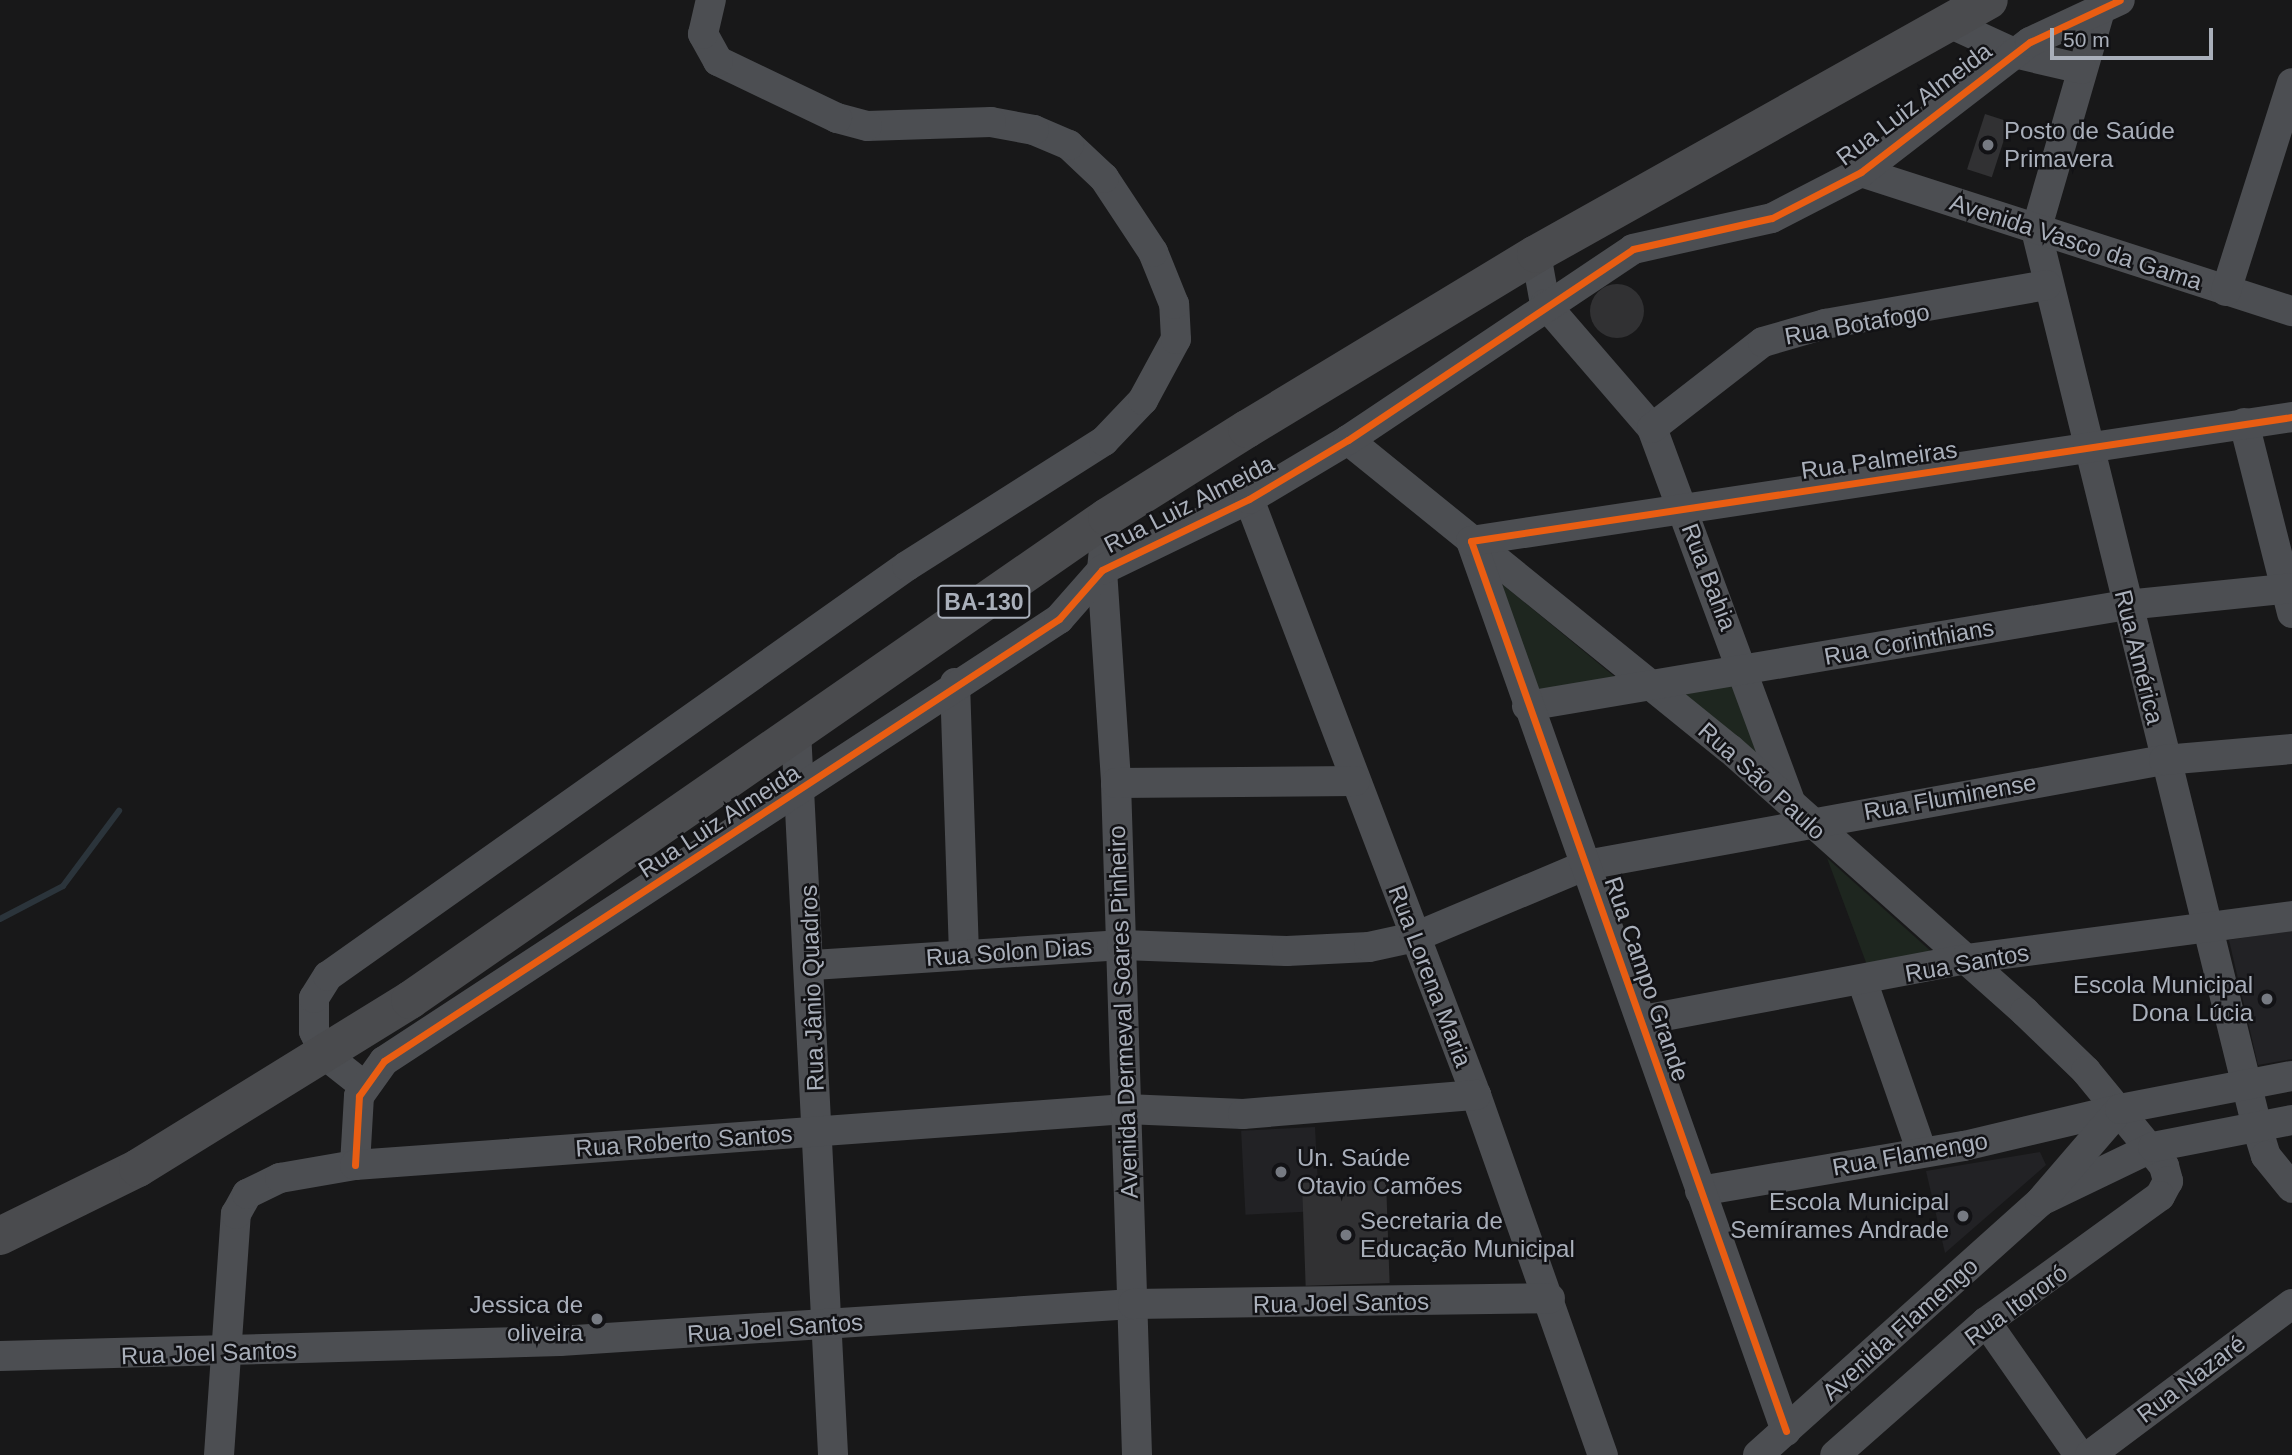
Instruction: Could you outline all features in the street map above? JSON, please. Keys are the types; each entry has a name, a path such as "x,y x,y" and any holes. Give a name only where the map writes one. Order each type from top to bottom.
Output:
{"highway":[{"name":"BA-130","path":"0,1236 138,1168 325,1055 1107,517 1536,254 1989,0"}],"street":[{"path":"355,1164 363,1085 325,1055 314,1031 314,998 345,962 907,566 1104,441 1143,400 1170,354 1177,321 1153,252 1104,178 1069,145 1034,130 991,122 867,126 837,118 718,61 704,34 710,0"},
{"path":"2036,230 2082,69 2109,4"},
{"name":"Rua Luiz Almeida","path":"363,1085 414,1038 803,790 956,683 1059,619 1102,570 1249,499 1348,440 1545,304 1633,249 1772,218 1861,172 2014,53 2109,4"},
{"path":"1949,23 2014,53 2082,69"},
{"path":"2226,291 2292,83"},
{"name":"Avenida Vasco da Gama","path":"1861,172 2292,311"},
{"name":"Rua América","path":"2036,230 2085,450 2249,1082 2257,1127 2266,1156 2292,1188"},
{"path":"1536,254 1545,304"},
{"name":"Rua Botafogo","path":"1652,428 1763,341 1825,324 2047,285"},
{"name":"Rua Bahia","path":"1545,304 1652,428 1798,812"},
{"name":"Rua Palmeiras","path":"1471,541 1682,507 2085,450 2292,417"},
{"path":"2244,423 2290,597"},
{"name":"Rua São Paulo","path":"1348,440 1654,687 1966,959 2120,1109 2153,1147"},
{"name":"Rua Lorena Maria","path":"1249,499 1476,1095 1550,1298 1603,1455"},
{"name":"Avenida Dermeval Soares Pinheiro","path":"1107,517 1102,570 1116,783 1137,1455"},
{"name":"Rua Campo Grande","path":"1471,541 1527,706 1643,1020 1700,1191 1786,1431"},
{"name":"Rua Corinthians","path":"1527,706 1654,687 2126,605 2290,597"},
{"path":"956,683 964,955"},
{"name":"Rua Jânio Quadros","path":"796,731 803,790 813,965 817,1132 834,1455"},
{"name":"Rua Fluminense","path":"1415,937 1587,865 1798,812 2164,760 2292,749"},
{"path":"1116,783 1355,781"},
{"name":"Rua Santos","path":"1643,1020 1863,983 1966,959 2210,929 2292,916"},
{"name":"Rua Solon Dias","path":"813,965 1122,944 1330,951 1415,937"},
{"path":"1863,983 1922,1152"},
{"path":"2120,1109 2249,1082 2292,1076"},
{"name":"Rua Roberto Santos","path":"224,1353 236,1214 247,1194 280,1178 355,1164 1126,1109 1242,1114 1476,1095"},
{"name":"Rua Flamengo","path":"1700,1191 1922,1152 2120,1109"},
{"name":"Avenida Flamengo","path":"1758,1455 2040,1202 2120,1109"},
{"name":"Avenida Flamengo","path":"2040,1202 2153,1147 2292,1120"},
{"name":"Rua Itororó","path":"1835,1455 1986,1322 2160,1196 2168,1173 2153,1147"},
{"name":"Rua Joel Santos","path":"0,1356 224,1353 829,1325 1133,1304 1550,1298"},
{"name":"Rua Nazaré","path":"2090,1455 2292,1304"},
{"path":"1986,1322 2079,1455"},
{"path":"219,1455 224,1353"}],"shaded area":[{"path":"1502,584 1615,677 1538,694"},
{"path":"1741,677 1773,777 1677,693"},
{"path":"1827,858 1934,954 1870,973"},
{"name":"Escola Municipal Dona Lúcia","path":"2292,930 2292,1059 2258,1065 2229,940"},
{"name":"Un. Saúde Otavio Camões","path":"1315,1127 1319,1211 1245,1215 1241,1131"},
{"name":"Escola Municipal Semírames Andrade","path":"2040,1152 2046,1165 1945,1253 1926,1171"}],"building":[{"name":"Posto de Saúde Primavera","path":"1985,114 2010,122 1992,177 1967,169"},
{"path":"1617,284 1636,292 1644,311 1636,330 1617,338 1598,330 1590,311 1598,292"},
{"name":"Secretaria de Educação Municipal","path":"1386,1180 1390,1283 1306,1286 1302,1183"}],"waterway":[{"path":"0,919 63,886 119,811"}],"cycle path":[{"path":"355,1165 359,1096 384,1061 1059,619 1102,570 1249,499 1348,440 1633,249 1772,218 1861,172 2030,42 2120,0"},
{"path":"1786,1431 1471,541 2292,417"}],"place":[{"name":"Posto de Saúde Primavera","path":"1988,145"},
{"name":"Escola Municipal Dona Lúcia","path":"2267,999"},
{"name":"Un. Saúde Otavio Camões","path":"1281,1172"},
{"name":"Escola Municipal Semírames Andrade","path":"1963,1216"},
{"name":"Secretaria de Educação Municipal","path":"1346,1235"},
{"name":"Jessica de oliveira","path":"597,1319"}]}
